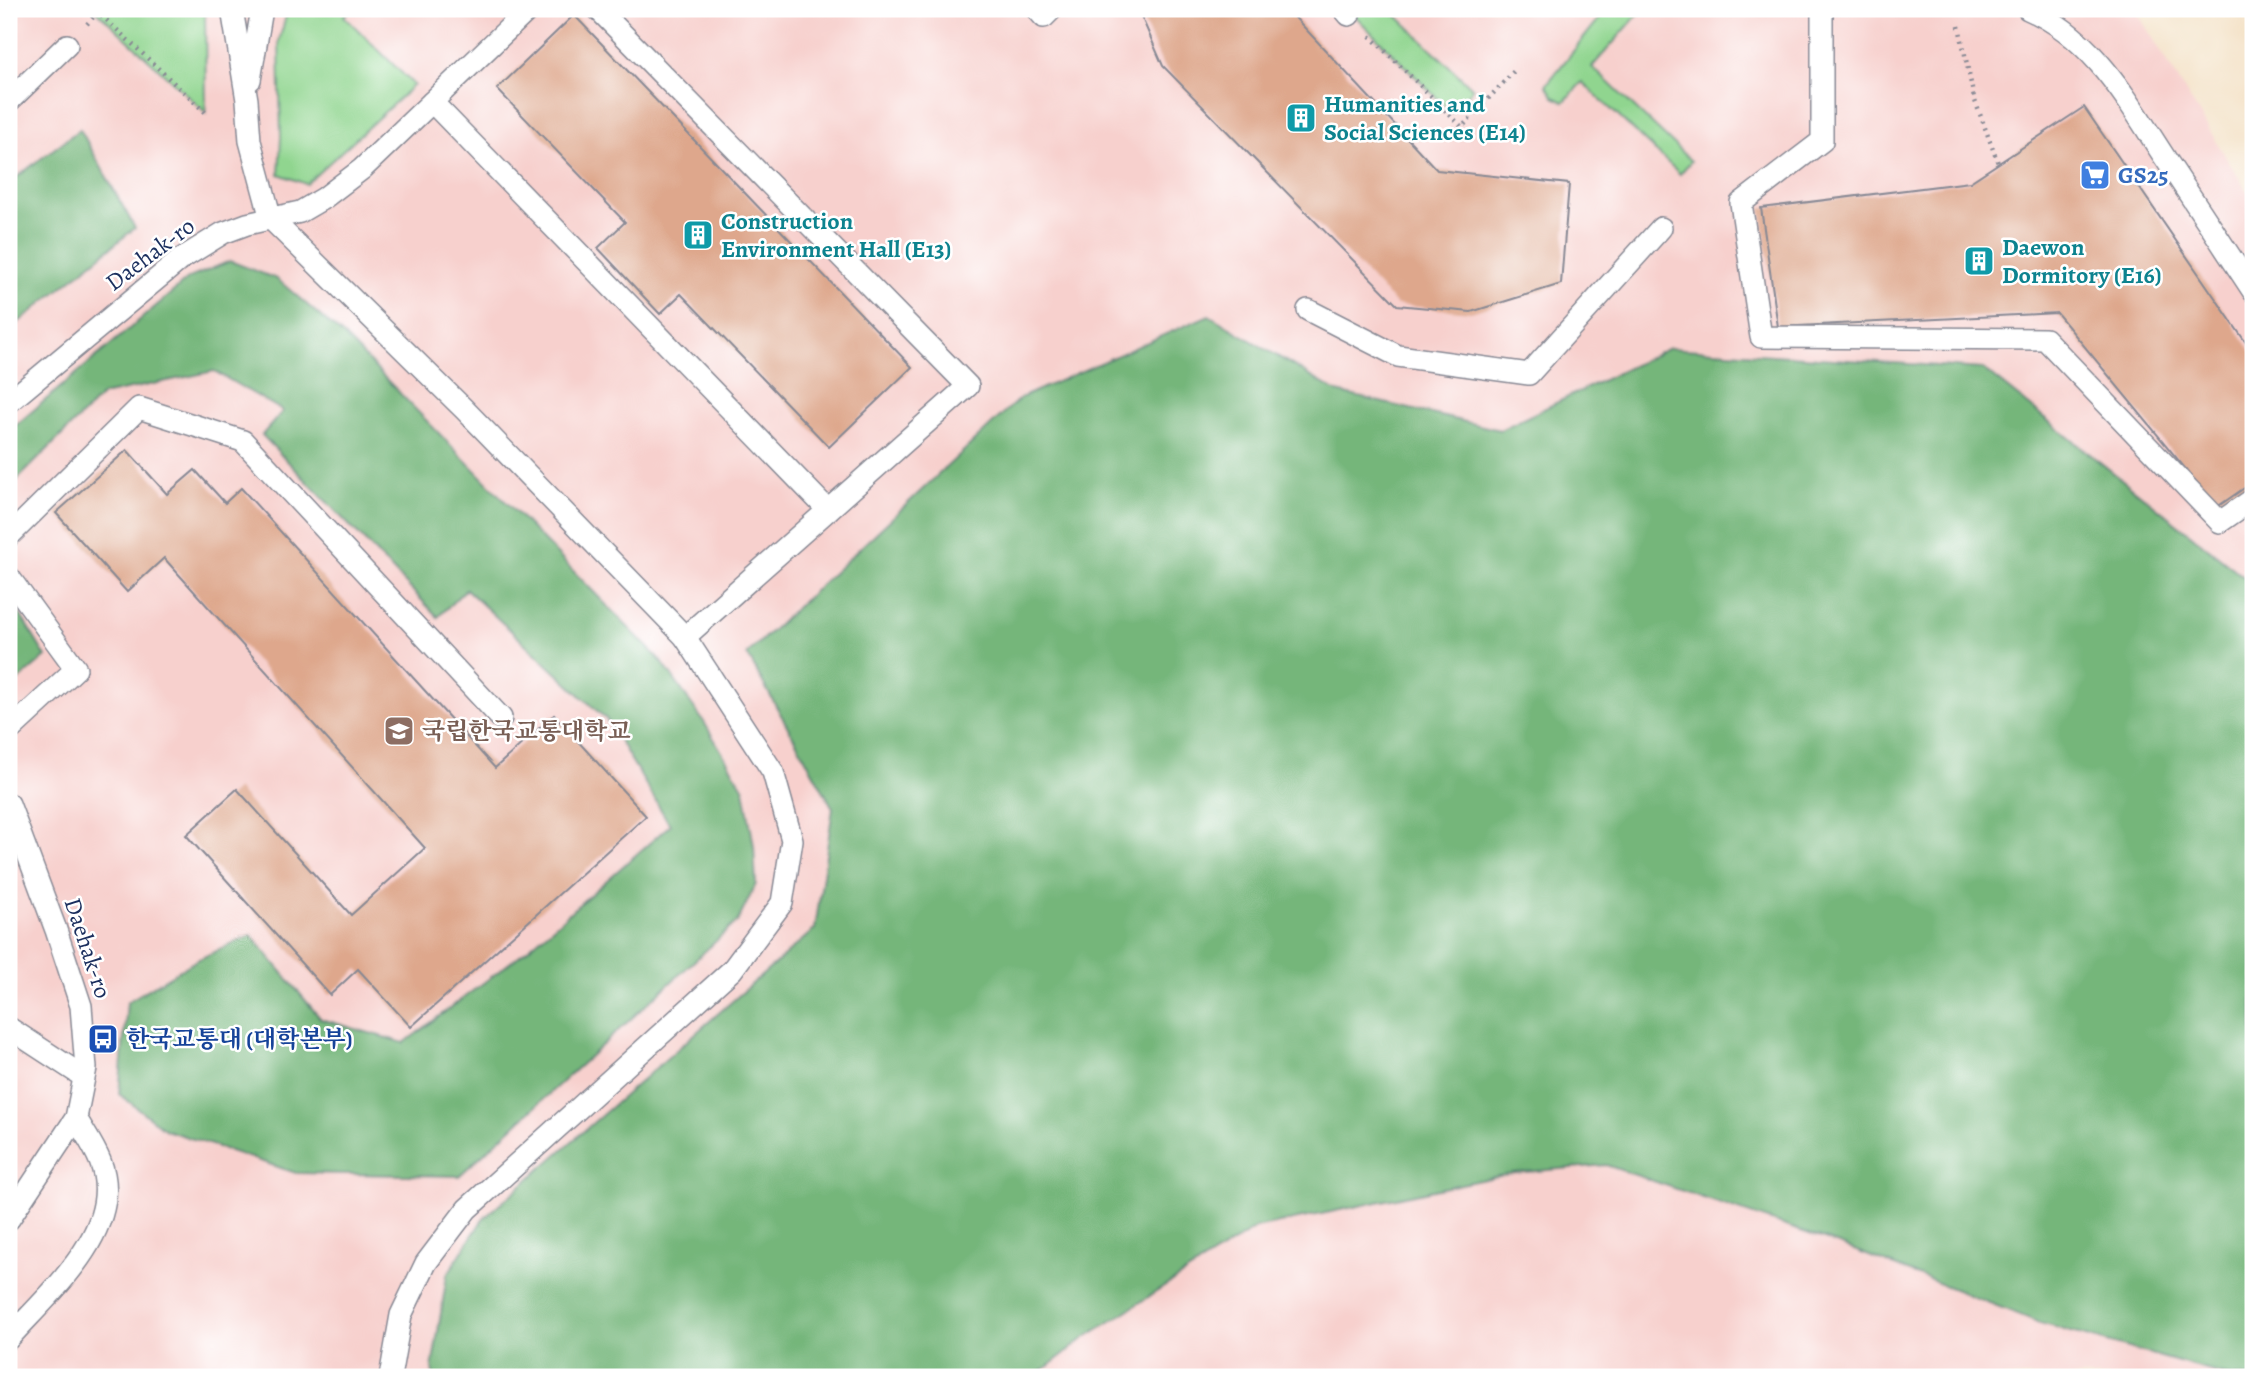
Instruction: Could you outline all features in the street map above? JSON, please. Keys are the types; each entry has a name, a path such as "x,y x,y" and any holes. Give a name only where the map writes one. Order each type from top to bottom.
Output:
{"lane":[{"path":"232,9 247,100 250,141 271,219 464,409 685,637 773,772 792,840 782,903 732,970 467,1209 426,1263 401,1315 390,1377"},
{"path":"247,100 262,9"},
{"name":"Daehak-ro","path":"9,402 181,259 223,233 247,224 300,212 324,198 362,169 529,9"},
{"path":"598,9 968,386 685,637"},
{"path":"1037,9 1044,17 1052,9"},
{"path":"1822,9 1822,141 1741,203 1761,337 2045,340 2220,522 2253,499"},
{"path":"2028,9 2050,18 2094,55 2253,290"},
{"path":"9,101 66,45"},
{"path":"432,102 828,510"},
{"path":"1308,310 1398,356 1529,374 1661,228"},
{"path":"9,536 139,408 243,441 501,718"},
{"path":"9,577 76,669 9,731"},
{"name":"Daehak-ro","path":"9,804 82,1006 86,1068 76,1118 9,1219"},
{"path":"9,1028 84,1077"},
{"path":"9,1338 65,1275 94,1237 106,1200 101,1163 76,1118"}],"path":[{"path":"66,45 98,12 206,113"},
{"path":"1346,12 1462,127 1515,70"},
{"path":"1959,26 1974,98 1997,163"}],"shaded area":[{"name":"국립한국교통대학교","path":"9,9 2135,9 2253,201 2253,584 1983,369 1669,348 1500,430 1337,392 1209,315 748,653 833,808 815,929 483,1219 432,1369 434,1377 9,1377"},
{"path":"1606,1165 1836,1243 2043,1324 2232,1377 1034,1377 1086,1337 1256,1228 1513,1173"}],"green space":[{"path":"94,9 205,9 206,113 98,12"},
{"path":"288,9 351,9 344,16 414,85 306,184 279,174 279,41"},
{"path":"1348,9 1390,9 1473,89 1451,112"},
{"path":"1607,9 1643,9 1592,67 1691,161 1680,174 1582,82 1564,102 1554,97 1546,85"},
{"path":"80,129 135,228 9,330 9,183"},
{"path":"230,261 277,279 345,337 662,662 704,722 744,789 754,846 756,884 738,921 459,1176 296,1173 166,1130 119,1094 127,1002 197,960 251,935 321,1019 404,1043 528,949 670,825 607,720 466,589 438,617 262,435 283,411 214,371 102,395 9,488 9,431 189,278"},
{"path":"1209,315 1337,392 1500,430 1669,348 1983,369 2253,584 2253,1377 2232,1377 2043,1324 1836,1243 1606,1165 1513,1173 1256,1228 1086,1337 1034,1377 434,1377 432,1369 447,1275 483,1219 815,929 833,808 747,654 1020,398"},
{"path":"9,596 46,657 9,688"}],"building":[{"name":"Humanities and Social Sciences (E14)","path":"1138,9 1287,9 1437,170 1569,184 1561,284 1471,312 1397,305 1163,66"},
{"name":"Construction Environment Hall (E13)","path":"574,15 912,367 829,447 681,294 660,314 598,248 625,222 497,89"},
{"name":"Daewon Dormitory (E16)","path":"2084,107 2253,353 2253,482 2217,507 2057,313 1778,327 1761,208 1970,182"},
{"path":"127,450 167,494 195,470 225,503 241,488 495,768 554,715 646,816 411,1027 358,969 330,995 186,835 237,789 351,915 425,848 164,558 127,592 56,513"}],"place":[{"name":"Humanities and Social Sciences (E14)","path":"1301,118"},
{"name":"GS25","path":"2095,175"},
{"name":"Construction Environment Hall (E13)","path":"698,235"},
{"name":"Daewon Dormitory (E16)","path":"1979,261"},
{"name":"국립한국교통대학교","path":"399,731"},
{"name":"한국교통대 (대학본부)","path":"103,1039"}]}
